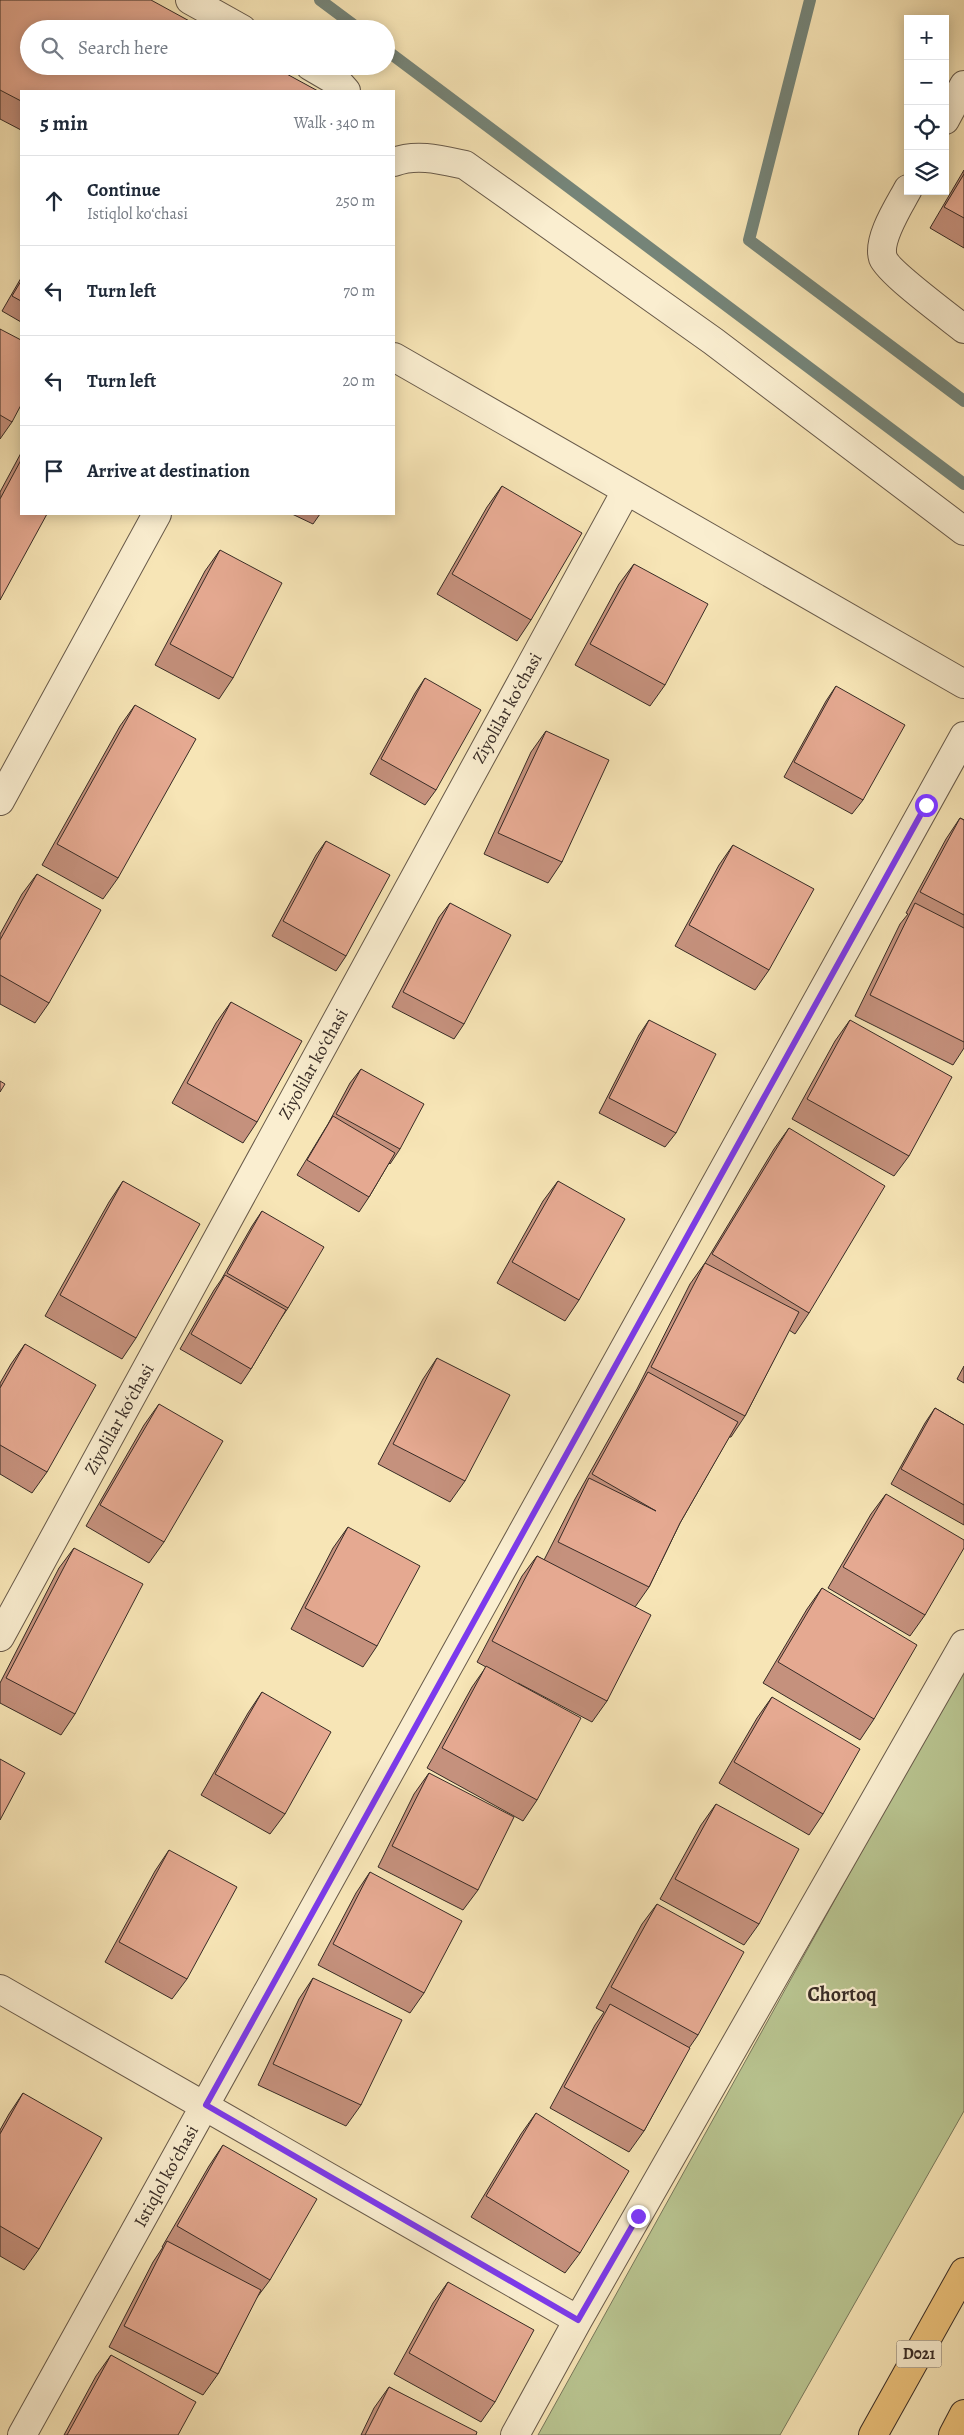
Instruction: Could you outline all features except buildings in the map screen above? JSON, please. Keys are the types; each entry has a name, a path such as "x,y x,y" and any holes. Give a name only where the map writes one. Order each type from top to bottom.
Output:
{"highway":[{"name":"D021","path":"873,2435 964,2272"},
{"path":"952,2435 964,2414"}],"street":[{"path":"190,0 226,20"},
{"path":"325,75 339,83 345,90"},
{"path":"949,113 964,85"},
{"path":"397,156 434,158 465,165 713,341 964,531"},
{"path":"906,195 884,239 883,257 891,270 964,329"},
{"path":"395,358 964,684"},
{"name":"Ziyolilar koʻchasi","path":"0,1636 626,491"},
{"path":"0,801 156,515"},
{"name":"Istiqlol koʻchasi","path":"22,2435 964,736"},
{"path":"515,2435 578,2320 964,1644"},
{"path":"0,1989 206,2105 578,2320"}],"green space":[{"path":"964,1667 964,2111 780,2435 538,2435"}],"waterway":[{"path":"320,0 347,20"},
{"path":"810,0 749,240 964,401"},
{"path":"395,57 964,484"}],"district":[{"name":"Chortoq","path":"842,1994"}],"route":[{"path":"638,2216 578,2320 206,2105 926,805"}]}
